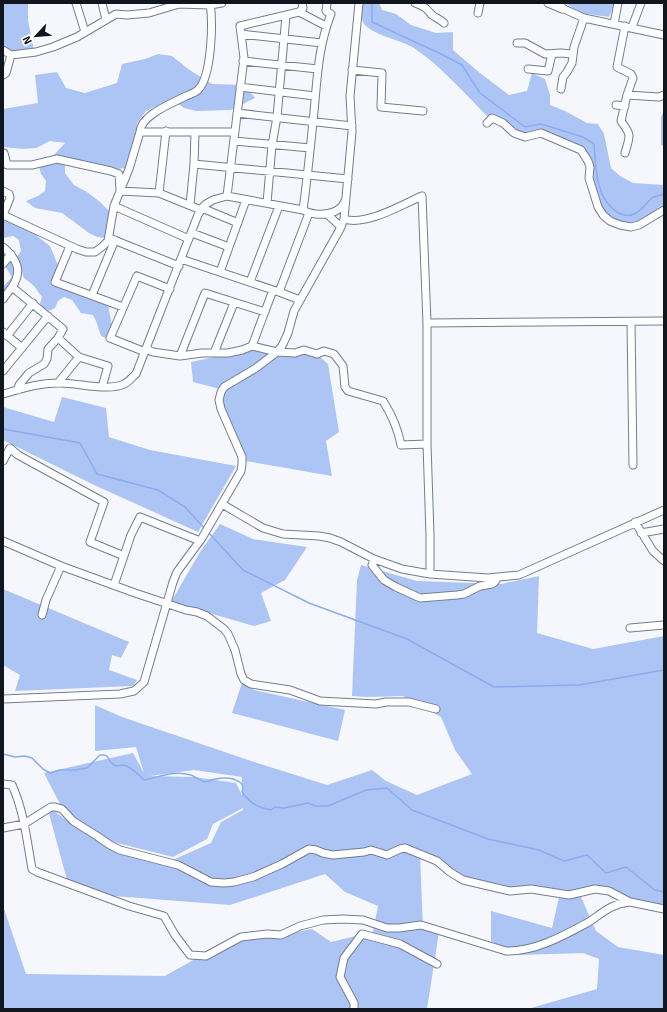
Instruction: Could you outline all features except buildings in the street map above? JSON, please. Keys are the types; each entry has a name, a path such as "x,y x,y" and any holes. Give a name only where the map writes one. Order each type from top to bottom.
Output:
{"street":[{"path":"76,3 85,32"},
{"path":"102,3 106,20"},
{"path":"3,50 11,55 36,52 53,47 85,32 116,14 128,15 149,13 179,3 222,3"},
{"path":"227,196 243,62 240,26 299,12 303,8 302,3"},
{"path":"252,346 265,312 276,291 306,211 310,148 318,69 326,26 331,14 326,11 327,3"},
{"path":"3,698 120,694 134,691 144,682 172,582 177,572 201,539 241,471 242,458 220,409 221,392 228,384 256,368 277,352 285,342 294,311 344,219 352,126 350,96 359,3"},
{"path":"415,3 426,7 433,16 440,18 444,23"},
{"path":"478,12 480,3"},
{"path":"548,3 584,18 664,35"},
{"path":"558,3 564,9"},
{"path":"614,24 618,3"},
{"path":"625,152 629,133 621,121 633,78 631,74 617,67 628,27 641,3"},
{"path":"92,295 112,239 114,206 129,169 142,123 162,107 198,91 204,80 208,68 211,42 210,4"},
{"path":"299,12 326,26"},
{"path":"267,203 272,145 277,117 286,16"},
{"path":"561,89 563,77 572,63 572,54 584,18"},
{"path":"241,34 322,43"},
{"path":"517,43 525,43 545,54 572,54"},
{"path":"528,69 548,71 552,54"},
{"path":"3,75 6,73 11,55"},
{"path":"243,62 318,69"},
{"path":"352,70 382,73 381,106 423,111"},
{"path":"240,87 315,96"},
{"path":"628,95 659,97 664,95"},
{"path":"616,105 625,106"},
{"path":"238,112 352,126"},
{"path":"488,123 492,118 503,123 514,133 524,136 541,133 581,150 590,167 589,178 598,207 610,222 631,227 639,225 664,210"},
{"path":"160,193 166,131"},
{"path":"140,132 235,132"},
{"path":"190,205 195,132"},
{"path":"234,141 310,148"},
{"path":"3,153 7,165 32,165 57,159 111,171 119,174 120,191"},
{"path":"194,164 348,179"},
{"path":"3,191 9,194 10,198 3,215 70,246 86,252 95,252 112,239"},
{"path":"120,191 160,193 238,223"},
{"path":"3,394 36,385 58,383 102,387 117,386 130,380 136,374 146,351 201,209 213,200 227,196 327,214 342,207 347,197"},
{"path":"344,219 350,221 382,214 422,196 427,324 427,444 430,574"},
{"path":"220,272 246,200"},
{"path":"114,206 191,236 229,247"},
{"path":"250,282 279,206"},
{"path":"327,214 341,227"},
{"path":"112,239 180,263 220,272 300,300"},
{"path":"70,246 56,282 123,307"},
{"path":"3,247 15,258 18,269 16,283 3,299"},
{"path":"3,264 11,254"},
{"path":"170,289 137,276 110,338 146,351 180,356 228,353 252,346 277,352 295,353 304,350 318,354 324,351 334,354 343,366 345,387 348,391 383,401 392,415 399,434 401,445 427,444"},
{"path":"12,288 33,303 63,329 58,338 48,349 47,359 44,364 29,373 19,385 18,390"},
{"path":"180,356 205,293 265,312"},
{"path":"22,348 5,334 33,303"},
{"path":"214,353 234,303"},
{"path":"3,371 6,362 22,348 48,316"},
{"path":"427,324 664,321"},
{"path":"631,322 633,465"},
{"path":"58,338 79,357 108,366 102,387"},
{"path":"58,383 79,357"},
{"path":"3,461 10,448 18,455 104,502 90,542 124,556"},
{"path":"222,504 263,528 283,534 330,538 374,559 402,569 430,574 497,578 519,575 575,548 664,510"},
{"path":"114,586 131,535 140,517 201,539"},
{"path":"635,522 652,551 664,561"},
{"path":"641,533 664,529"},
{"path":"3,541 61,566 114,586 166,604 202,614 224,629 231,640 241,674 244,680 251,684 290,690 320,701 376,704 386,702 409,702 436,709"},
{"path":"374,559 372,565 384,580 420,598 464,594 480,586 492,584 497,578"},
{"path":"42,615 46,600 61,566"},
{"path":"630,628 664,625"},
{"path":"3,784 12,785 16,794 24,824 32,869 129,906 164,916 175,935 190,955 206,956 241,937 268,934 281,935 300,926 322,920 363,920 387,928 421,925 506,951 516,952 538,946 557,938 587,923 616,904 630,902"},
{"path":"3,828 24,824 55,807 62,809 73,821 120,850 178,865 211,882 224,883 253,877 309,850 316,850 333,855 371,850 387,855 405,848 437,861 450,872 463,880 510,891 531,889 569,895 595,889 609,891 630,902 664,909"},
{"path":"354,1009 354,1003 340,977 344,958 362,934 367,922"},
{"path":"362,934 400,944 436,964"}],"shaded area":[{"path":"3,3 28,3 28,20 34,50 11,55 3,47"},
{"path":"363,3 379,3 382,10 396,14 411,25 436,33 453,32 453,50 509,95 527,91 532,73 545,79 550,95 550,105 587,123 598,124 604,134 611,168 620,176 633,183 664,185 664,208 647,222 630,224 610,221 594,193 593,161 582,147 543,131 525,133 515,129 501,118 489,118 453,81 424,55 409,45 375,32 364,24 361,14"},
{"path":"565,3 615,3 609,17 580,13"},
{"path":"158,54 172,56 188,69 212,84 245,85 255,98 231,110 196,111 184,108 172,99 146,111 137,123 133,147 126,168 121,169 102,167 53,156 65,143 50,141 36,148 23,149 3,147 3,109 38,103 35,75 57,72 66,88 85,93 117,83 122,64 145,59"},
{"path":"664,111 664,146 661,145 661,117"},
{"path":"65,162 65,173 74,185 87,192 110,212 105,238 97,237 89,233 62,213 35,208 26,201 45,191 46,181 41,174 39,167"},
{"path":"3,215 34,229 37,236 50,246 59,268 54,283 108,305 113,331 106,338 101,336 93,315 81,313 72,300 64,297 58,301 55,308 49,311 41,307 40,303 42,297 34,286 24,278 17,257 21,251 19,240 13,236 3,238"},
{"path":"12,258 17,279 3,296 3,287 12,277 5,266"},
{"path":"310,348 328,364 339,432 326,441 332,476 246,461 226,414 220,389 193,382 191,362 252,349 278,356"},
{"path":"62,397 106,408 109,437 150,450 236,466 198,532 92,484 3,440 3,407 54,422"},
{"path":"220,524 253,539 307,547 285,580 261,593 271,621 254,626 171,602 200,552"},
{"path":"361,565 417,581 501,584 539,576 537,633 593,649 664,636 664,908 625,902 607,890 564,894 581,897 596,931 618,947 664,955 664,1009 532,1009 531,1008 597,989 599,959 583,953 518,955 491,941 491,911 552,928 560,893 509,889 463,880 420,855 423,928 439,932 427,1009 3,1009 3,906 26,974 165,976 232,938 281,935 312,929 331,942 373,932 378,906 345,892 325,874 230,905 101,895 67,880 47,806 86,834 61,806 44,773 133,753 144,773 136,747 95,751 95,705 122,717 327,785 372,770 386,781 417,795 472,774 455,750 441,717 403,696 352,696 357,580","holes":["194,770 242,777 242,795 236,783 194,777 150,776","243,808 243,810 221,822 211,843 168,862 93,837 173,857 207,839 213,824"]},
{"path":"3,589 129,642 121,658 112,655 109,670 137,680 133,686 15,691 20,675 3,665"},
{"path":"242,683 254,690 345,710 338,741 232,713"}],"waterway":[{"path":"372,3 372,22 462,65 480,93 525,127 541,124 583,137 594,144 596,172 604,199 617,212 625,215 632,215 637,213 652,198 664,194"},
{"path":"3,429 80,443 97,474 158,490 185,507 205,529"},
{"path":"208,532 243,570 309,603 407,639 494,687 579,685 664,670"},
{"path":"3,754 15,757 25,756 32,758 43,769 50,773 60,770 87,768 100,755 103,755 106,756 115,766 123,765 129,767 144,780 167,774 179,773 191,775 205,782 219,778 233,779 241,783 243,787 242,792 251,802 262,808 271,810 275,807 284,808 308,803 315,806 328,806 366,790 387,788 412,810 488,839 539,850 564,861 587,855 606,873 626,867 655,890 664,892"}]}
